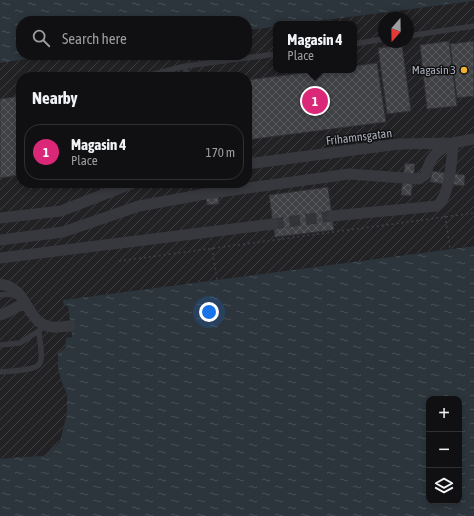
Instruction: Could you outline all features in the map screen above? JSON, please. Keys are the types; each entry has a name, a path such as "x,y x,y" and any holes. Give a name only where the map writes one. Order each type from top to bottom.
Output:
{"street":[{"name":"Frihamnsgatan","path":"252,163 399,144 453,142 474,139"},
{"path":"332,216 437,206 442,203 449,178 453,142"},
{"path":"252,187 349,174 419,179 425,176 430,160 441,148 453,142"},
{"path":"0,218 61,211 117,188"},
{"path":"0,240 63,232 139,206 248,188"},
{"path":"0,258 273,224"},
{"path":"0,284 6,284 15,289 43,329 70,326"},
{"path":"0,316 6,314 20,304 26,304"}],"lane":[{"path":"414,35 474,26"},
{"path":"357,44 378,40"},
{"path":"252,57 273,54"},
{"path":"162,72 185,66 230,60"},
{"path":"185,66 186,72"},
{"path":"0,295 10,294 17,296 26,304"},
{"path":"0,345 20,343 43,329"},
{"path":"0,372 38,366 41,362 43,329"}],"path":[{"path":"119,261 474,213"},
{"path":"444,216 450,249"},
{"path":"212,248 217,280"}],"shaded area":[{"path":"474,1 474,246 63,300 68,306 72,338 65,348 61,380 67,395 67,413 60,442 43,456 0,459 0,63 22,60 252,60 252,29 273,27 273,73 357,73 357,21 319,21 378,13 378,48 414,48 414,12 389,12"}],"water":[{"path":"0,0 474,0 319,21 273,21 273,27 252,29 252,16 16,16 16,60 22,60 0,63"},
{"path":"474,246 474,516 0,516 0,459 43,456 60,442 67,413 67,395 58,367 58,353 65,348 66,338 72,337 68,306 64,306 63,300"}],"building":[{"path":"449,41 457,106 427,109 420,45"},
{"name":"Magasin 3","path":"474,41 474,96 457,98 450,44"},
{"path":"378,48 402,48 411,111 387,114"},
{"path":"377,63 386,122 252,139 252,79 302,73 357,73 357,66"},
{"path":"16,97 16,176 0,178 0,99"},
{"path":"405,163 415,164 411,196 401,195"},
{"path":"432,171 465,175 464,186 430,182"},
{"path":"328,187 334,230 275,237 269,195"},
{"path":"217,188 219,204 207,205 205,189"}],"tunnel":[{"path":"273,224 332,216"}],"place":[{"name":"Magasin 3","path":"464,70"},
{"name":"Magasin 4","path":"315,101"}]}
